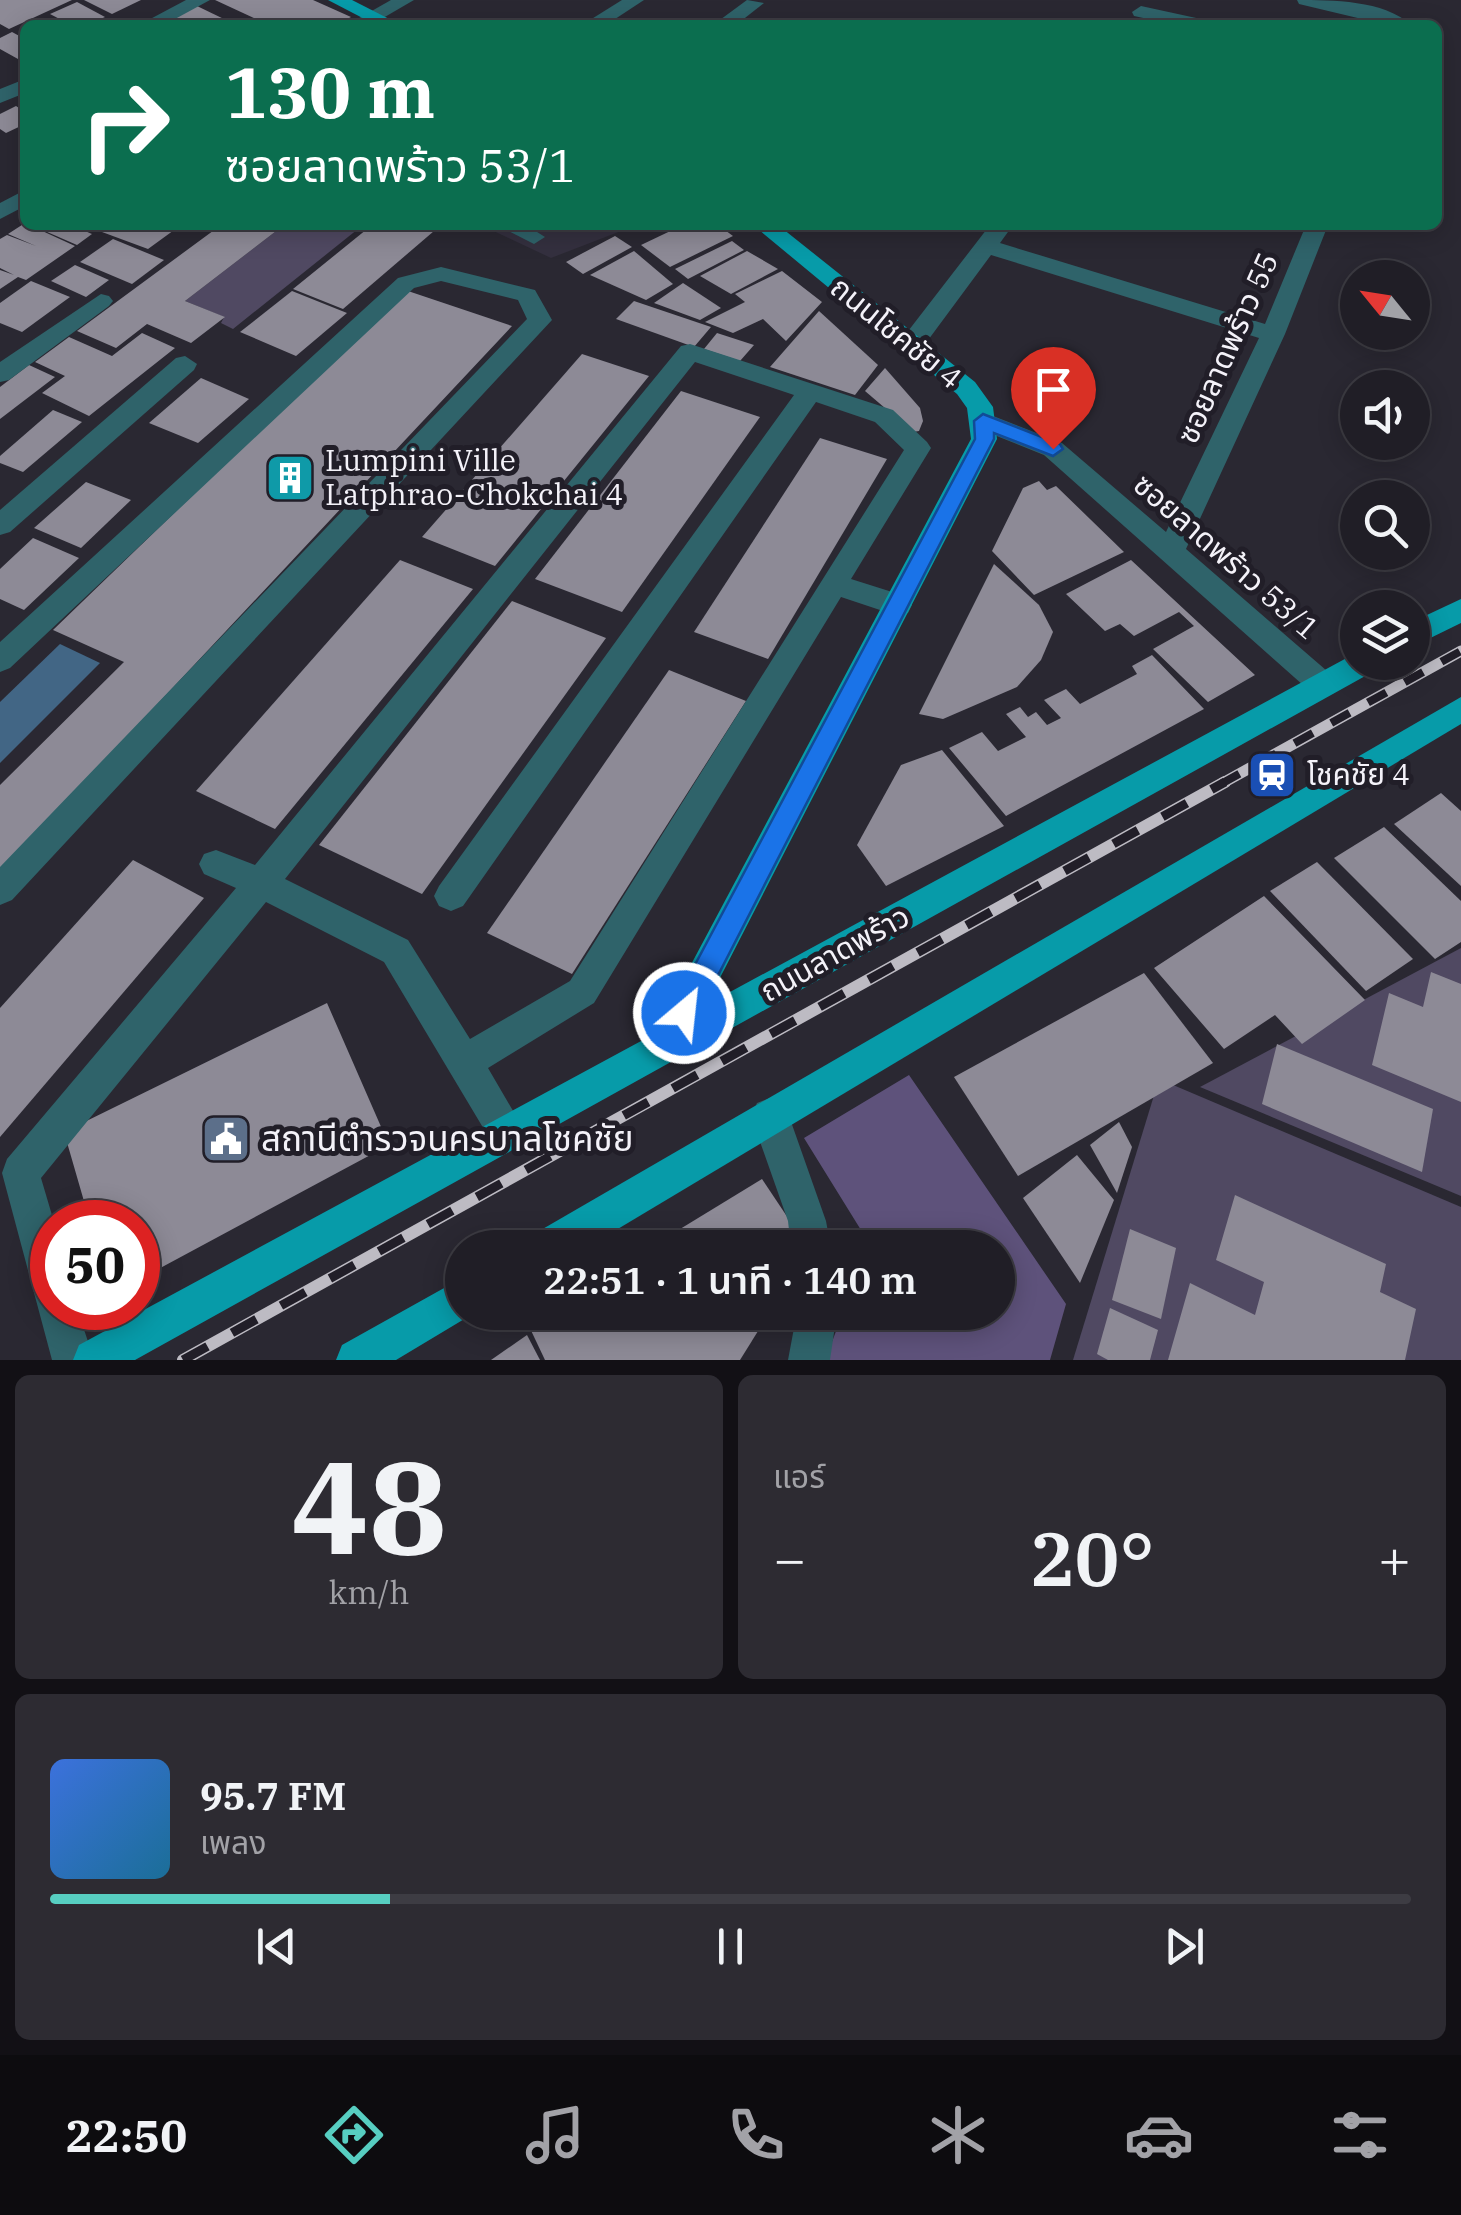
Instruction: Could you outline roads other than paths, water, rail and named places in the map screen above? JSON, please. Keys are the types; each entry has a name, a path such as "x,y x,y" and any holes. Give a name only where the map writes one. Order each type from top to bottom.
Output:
{"main road":[{"path":"337,0 371,20"},
{"name":"ถนนโชคชัย 4","path":"666,1047 984,439 980,407 966,388 770,230"},
{"path":"1430,626 1461,610"},
{"name":"ถนนลาดพร้าว","path":"94,1360 1340,675"},
{"path":"578,1230 1461,710"},
{"path":"357,1360 445,1308"}],"street":[{"path":"160,20 202,0"},
{"path":"377,20 406,0"},
{"path":"600,20 634,0"},
{"path":"1306,0 1372,6 1394,20"},
{"path":"730,20 754,3"},
{"path":"1141,12 1179,20"},
{"path":"519,230 534,237"},
{"path":"912,344 998,230"},
{"name":"ซอยลาดพร้าว 55","path":"1170,551 1273,334 1315,230"},
{"path":"987,246 1273,334"},
{"path":"0,660 406,282 441,274 527,295 540,320 0,890"},
{"path":"0,374 101,300"},
{"path":"30,1234 11,1185 690,352 884,416 918,448 582,992 464,1063"},
{"path":"0,526 186,364"},
{"path":"451,896 810,392"},
{"name":"ซอยลาดพร้าว 53/1","path":"983,421 1053,449 1323,685"},
{"path":"832,584 898,605"},
{"path":"216,864 396,951 507,1133"},
{"path":"770,1116 809,1230"},
{"path":"63,1330 72,1360"},
{"path":"809,1360 814,1330"}],"water":[{"path":"60,644 100,663 0,763 0,702"}],"railway":[{"path":"1221,784 1461,651"},
{"path":"183,1360 1225,782"}],"place":[{"name":"Lumpini Ville Latphrao-Chokchai 4","path":"290,478"},
{"name":"โชคชัย 4","path":"1272,775"},
{"name":"สถานีตำรวจนครบาลโชคชัย","path":"226,1139"}]}
